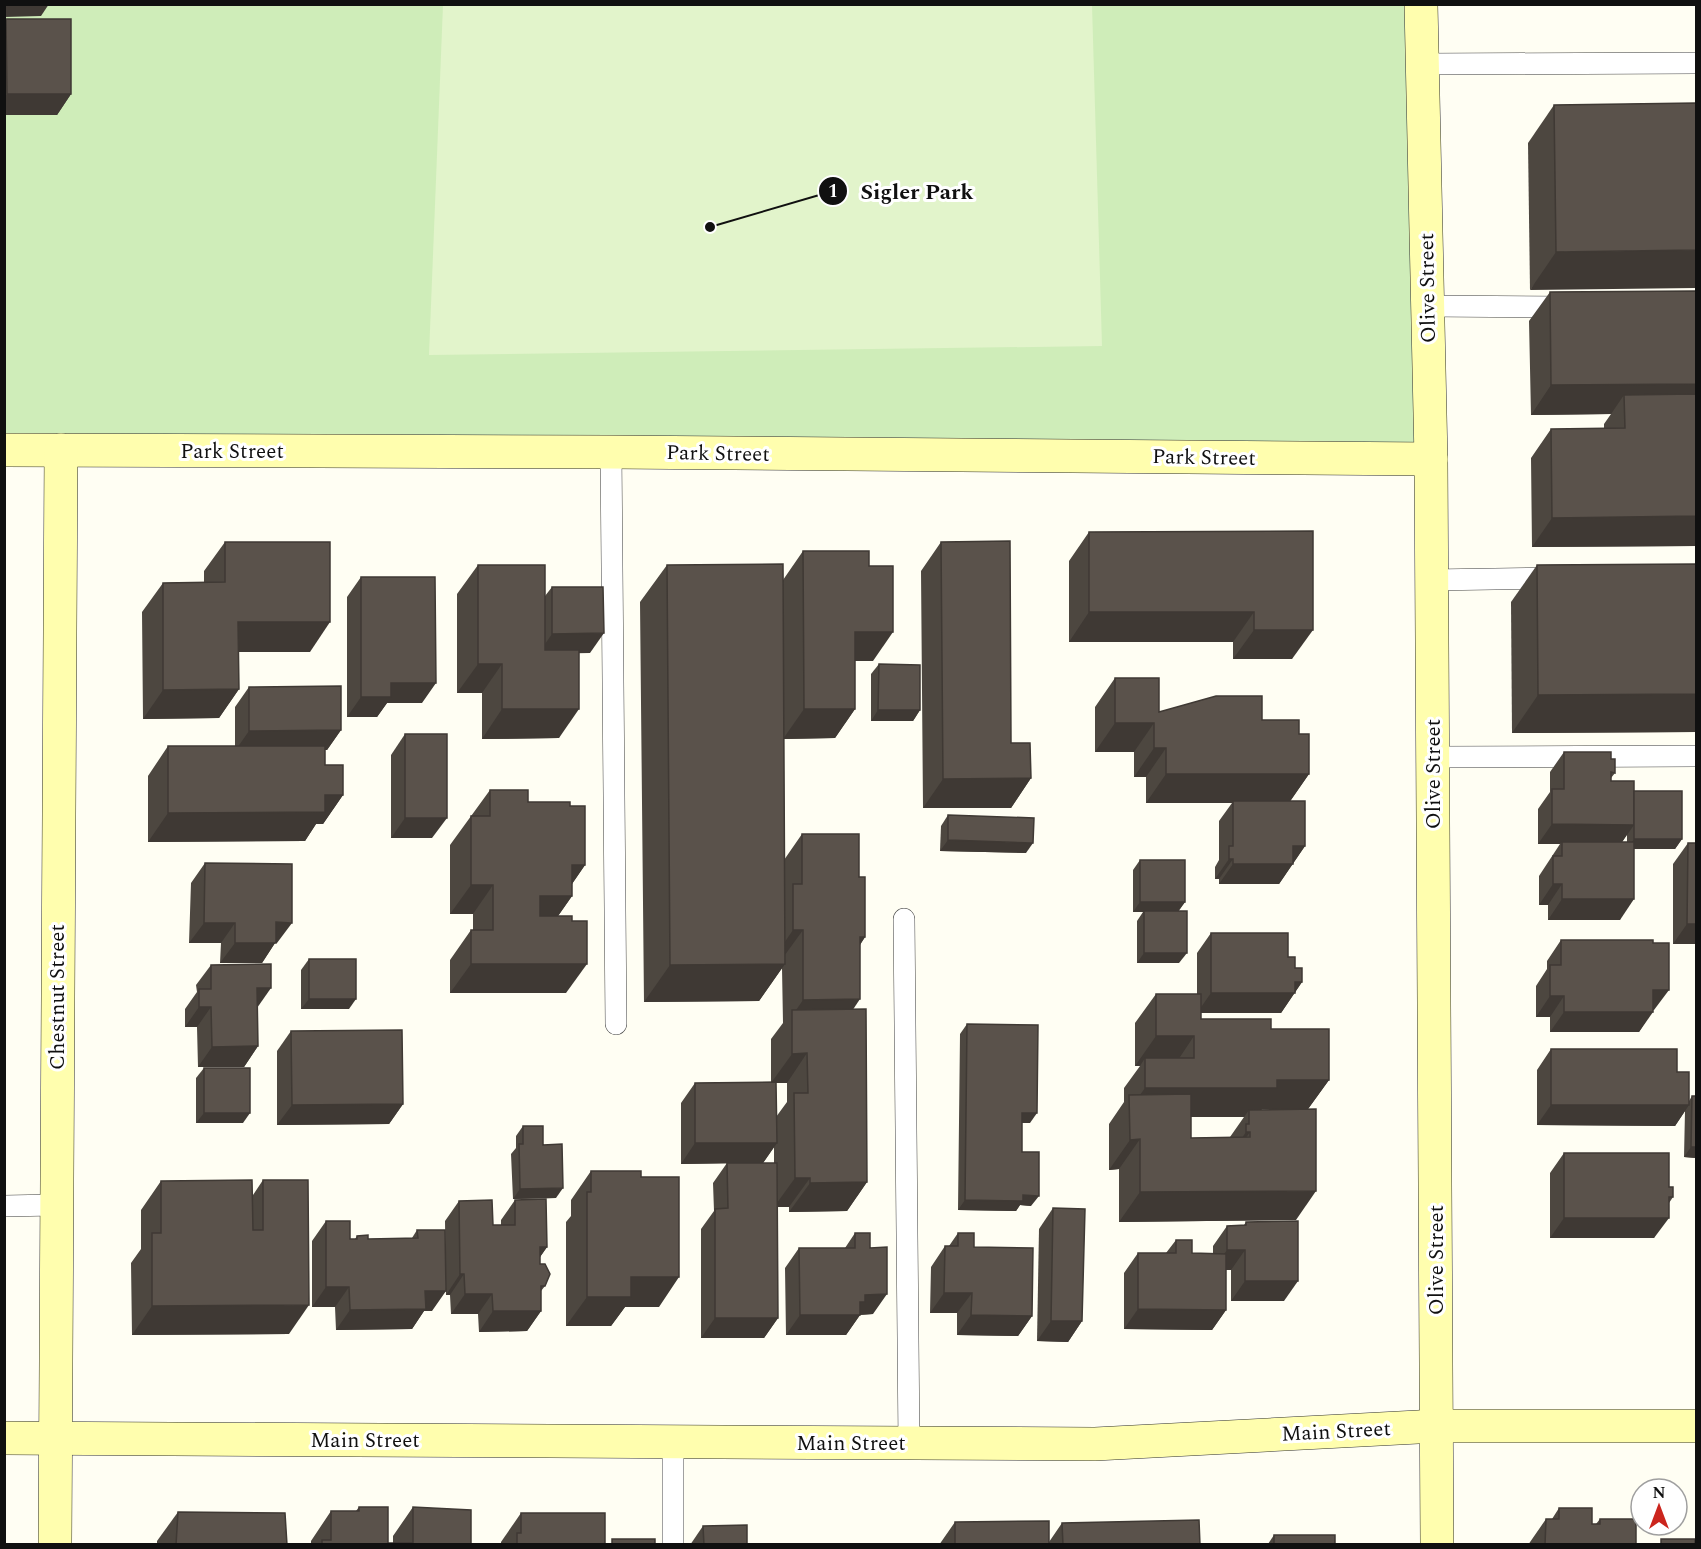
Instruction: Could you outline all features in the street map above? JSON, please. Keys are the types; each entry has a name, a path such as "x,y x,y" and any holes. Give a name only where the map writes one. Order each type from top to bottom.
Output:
{"street":[{"name":"Olive Street","path":"1421,4 1431,459 1437,1545"},
{"name":"Park Street","path":"4,450 611,452 1431,459"},
{"name":"Chestnut Street","path":"55,1545 53,1438 61,450"},
{"name":"Main Street","path":"4,1438 1095,1444 1437,1426 1696,1426"}],"lane":[{"path":"1422,64 1696,63"},
{"path":"1427,306 1593,307"},
{"path":"611,452 616,1024"},
{"path":"1431,580 1581,578"},
{"path":"1432,757 1696,756"},
{"path":"904,919 909,1443"},
{"path":"4,1206 55,1205"},
{"path":"673,1443 673,1545"}],"green space":[{"path":"4,5 1411,5 1422,449 5,454"},
{"path":"443,5 1092,5 1102,346 429,355"}],"building":[{"path":"6,19 71,19 71,94 7,94"},
{"path":"1696,103 1696,250 1556,252 1554,105"},
{"path":"1696,291 1696,384 1551,385 1550,292"},
{"path":"1696,394 1696,516 1552,518 1551,429 1625,428 1624,395"},
{"path":"1313,531 1313,630 1254,630 1254,612 1089,612 1089,532"},
{"path":"1010,541 1011,743 1030,743 1031,778 943,779 941,542"},
{"path":"225,542 330,542 330,622 238,622 239,689 163,690 163,583 225,582"},
{"path":"803,551 869,551 869,566 893,566 893,632 855,632 855,709 804,709"},
{"path":"783,564 785,964 670,965 667,565"},
{"path":"1696,564 1696,694 1538,695 1537,565"},
{"path":"478,565 545,565 545,650 579,650 579,709 502,709 502,664 478,664"},
{"path":"361,577 435,577 436,683 391,683 391,697 361,697"},
{"path":"552,587 603,587 604,633 552,634"},
{"path":"879,664 920,665 920,710 878,710"},
{"path":"1115,678 1159,678 1159,712 1216,696 1262,696 1262,720 1299,720 1299,734 1309,734 1309,774 1166,774 1166,748 1154,748 1154,723 1115,723"},
{"path":"341,686 341,730 249,731 249,687"},
{"path":"405,734 447,734 447,818 405,818"},
{"path":"168,746 325,746 325,765 343,765 343,795 325,795 325,812 168,813"},
{"path":"1564,752 1611,752 1611,759 1615,759 1615,773 1611,772 1611,781 1634,781 1634,825 1552,824 1552,789 1564,789"},
{"path":"490,790 528,790 528,802 570,802 570,806 585,806 585,865 572,865 572,896 540,896 540,916 572,916 572,921 587,921 587,964 471,964 471,930 493,930 493,885 471,885 471,816 490,816"},
{"path":"1634,791 1682,791 1682,839 1634,839"},
{"path":"1233,801 1305,801 1305,846 1293,846 1293,864 1233,864 1233,859 1229,859 1229,846 1233,846"},
{"path":"948,815 1034,818 1033,843 948,840"},
{"path":"802,834 859,834 859,877 865,877 865,937 860,937 860,999 803,1000 803,930 793,930 793,884 802,884"},
{"path":"1562,842 1634,842 1634,899 1562,899 1562,884 1553,884 1553,856 1562,856"},
{"path":"1688,843 1696,843 1696,924 1687,924"},
{"path":"1140,860 1185,860 1185,902 1140,902"},
{"path":"205,863 292,864 292,923 276,922 276,943 235,943 235,923 204,923"},
{"path":"1144,911 1187,911 1187,953 1144,953"},
{"path":"1211,933 1288,933 1288,957 1295,957 1295,968 1302,968 1302,982 1295,982 1295,993 1211,993"},
{"path":"1561,940 1653,940 1653,943 1669,943 1669,990 1653,990 1653,1012 1564,1012 1564,996 1550,996 1550,965 1561,965"},
{"path":"309,959 356,959 356,999 309,999"},
{"path":"271,964 271,988 257,988 258,1046 212,1047 211,1007 199,1007 199,989 211,989 211,965"},
{"path":"1156,994 1201,994 1201,1019 1271,1019 1271,1029 1329,1029 1329,1080 1277,1080 1277,1088 1145,1088 1145,1058 1194,1058 1194,1036 1156,1036"},
{"path":"866,1009 867,1182 810,1183 810,1178 795,1178 794,1093 808,1093 807,1053 792,1054 792,1010"},
{"path":"967,1024 1038,1025 1037,1113 1022,1113 1022,1152 1039,1152 1039,1196 1023,1195 1023,1201 965,1200"},
{"path":"402,1030 403,1104 292,1105 291,1031"},
{"path":"1551,1049 1677,1049 1677,1072 1689,1072 1689,1105 1551,1105"},
{"path":"204,1068 250,1068 250,1113 204,1113"},
{"path":"776,1082 777,1143 695,1143 695,1083"},
{"path":"1191,1094 1191,1138 1250,1137 1250,1132 1246,1132 1246,1124 1249,1124 1249,1110 1316,1109 1316,1191 1140,1192 1140,1139 1130,1140 1129,1095"},
{"path":"1692,1096 1696,1096 1696,1147 1691,1147"},
{"path":"523,1126 543,1126 543,1145 562,1144 563,1188 520,1189 519,1144 523,1144"},
{"path":"1564,1153 1669,1153 1669,1187 1673,1187 1673,1197 1669,1197 1669,1218 1564,1218"},
{"path":"727,1163 777,1163 778,1318 715,1318 715,1209 728,1208"},
{"path":"591,1171 641,1171 641,1177 679,1177 679,1277 631,1277 631,1297 587,1297 587,1192 591,1192"},
{"path":"252,1180 253,1230 263,1230 263,1180 308,1180 309,1305 152,1306 152,1233 161,1233 161,1181"},
{"path":"546,1199 547,1247 540,1247 540,1264 545,1264 550,1274 545,1286 541,1286 541,1311 493,1311 492,1294 465,1294 464,1274 460,1274 459,1201 492,1200 493,1225 515,1225 515,1200"},
{"path":"1053,1208 1085,1209 1082,1321 1051,1321"},
{"path":"326,1221 350,1221 350,1239 368,1235 368,1239 418,1238 417,1230 445,1230 446,1291 425,1291 426,1309 350,1310 349,1287 326,1287"},
{"path":"1298,1221 1298,1281 1245,1281 1245,1250 1227,1250 1227,1226 1246,1225 1246,1222"},
{"path":"855,1233 870,1233 870,1248 887,1247 887,1294 865,1295 865,1302 860,1302 860,1315 800,1315 799,1248 855,1248"},
{"path":"958,1233 974,1233 974,1247 1033,1248 1032,1316 971,1315 972,1293 944,1293 945,1246 958,1246"},
{"path":"1176,1240 1192,1240 1192,1253 1226,1254 1226,1310 1138,1309 1138,1253 1176,1253"},
{"path":"359,1507 388,1507 388,1543 413,1543 413,1507 471,1510 471,1545 322,1545 322,1540 331,1540 331,1511 359,1511"},
{"path":"1559,1508 1592,1508 1592,1524 1600,1524 1600,1519 1629,1519 1629,1537 1636,1537 1636,1545 1545,1545 1546,1519 1559,1519"},
{"path":"178,1512 285,1513 287,1545 176,1545"},
{"path":"521,1513 605,1513 605,1545 517,1545 517,1533 521,1533"},
{"path":"1199,1520 1200,1545 1063,1545 1062,1523"},
{"path":"1049,1521 1049,1545 955,1545 955,1522"},
{"path":"747,1525 747,1545 704,1545 703,1526"},
{"path":"1274,1535 1335,1535 1335,1545 1264,1545 1274,1544"},
{"path":"612,1539 655,1539 655,1545 612,1545"},
{"path":"1661,1539 1695,1539 1695,1545 1661,1545"}],"place":[{"name":"Sigler Park","path":"710,227"}]}
